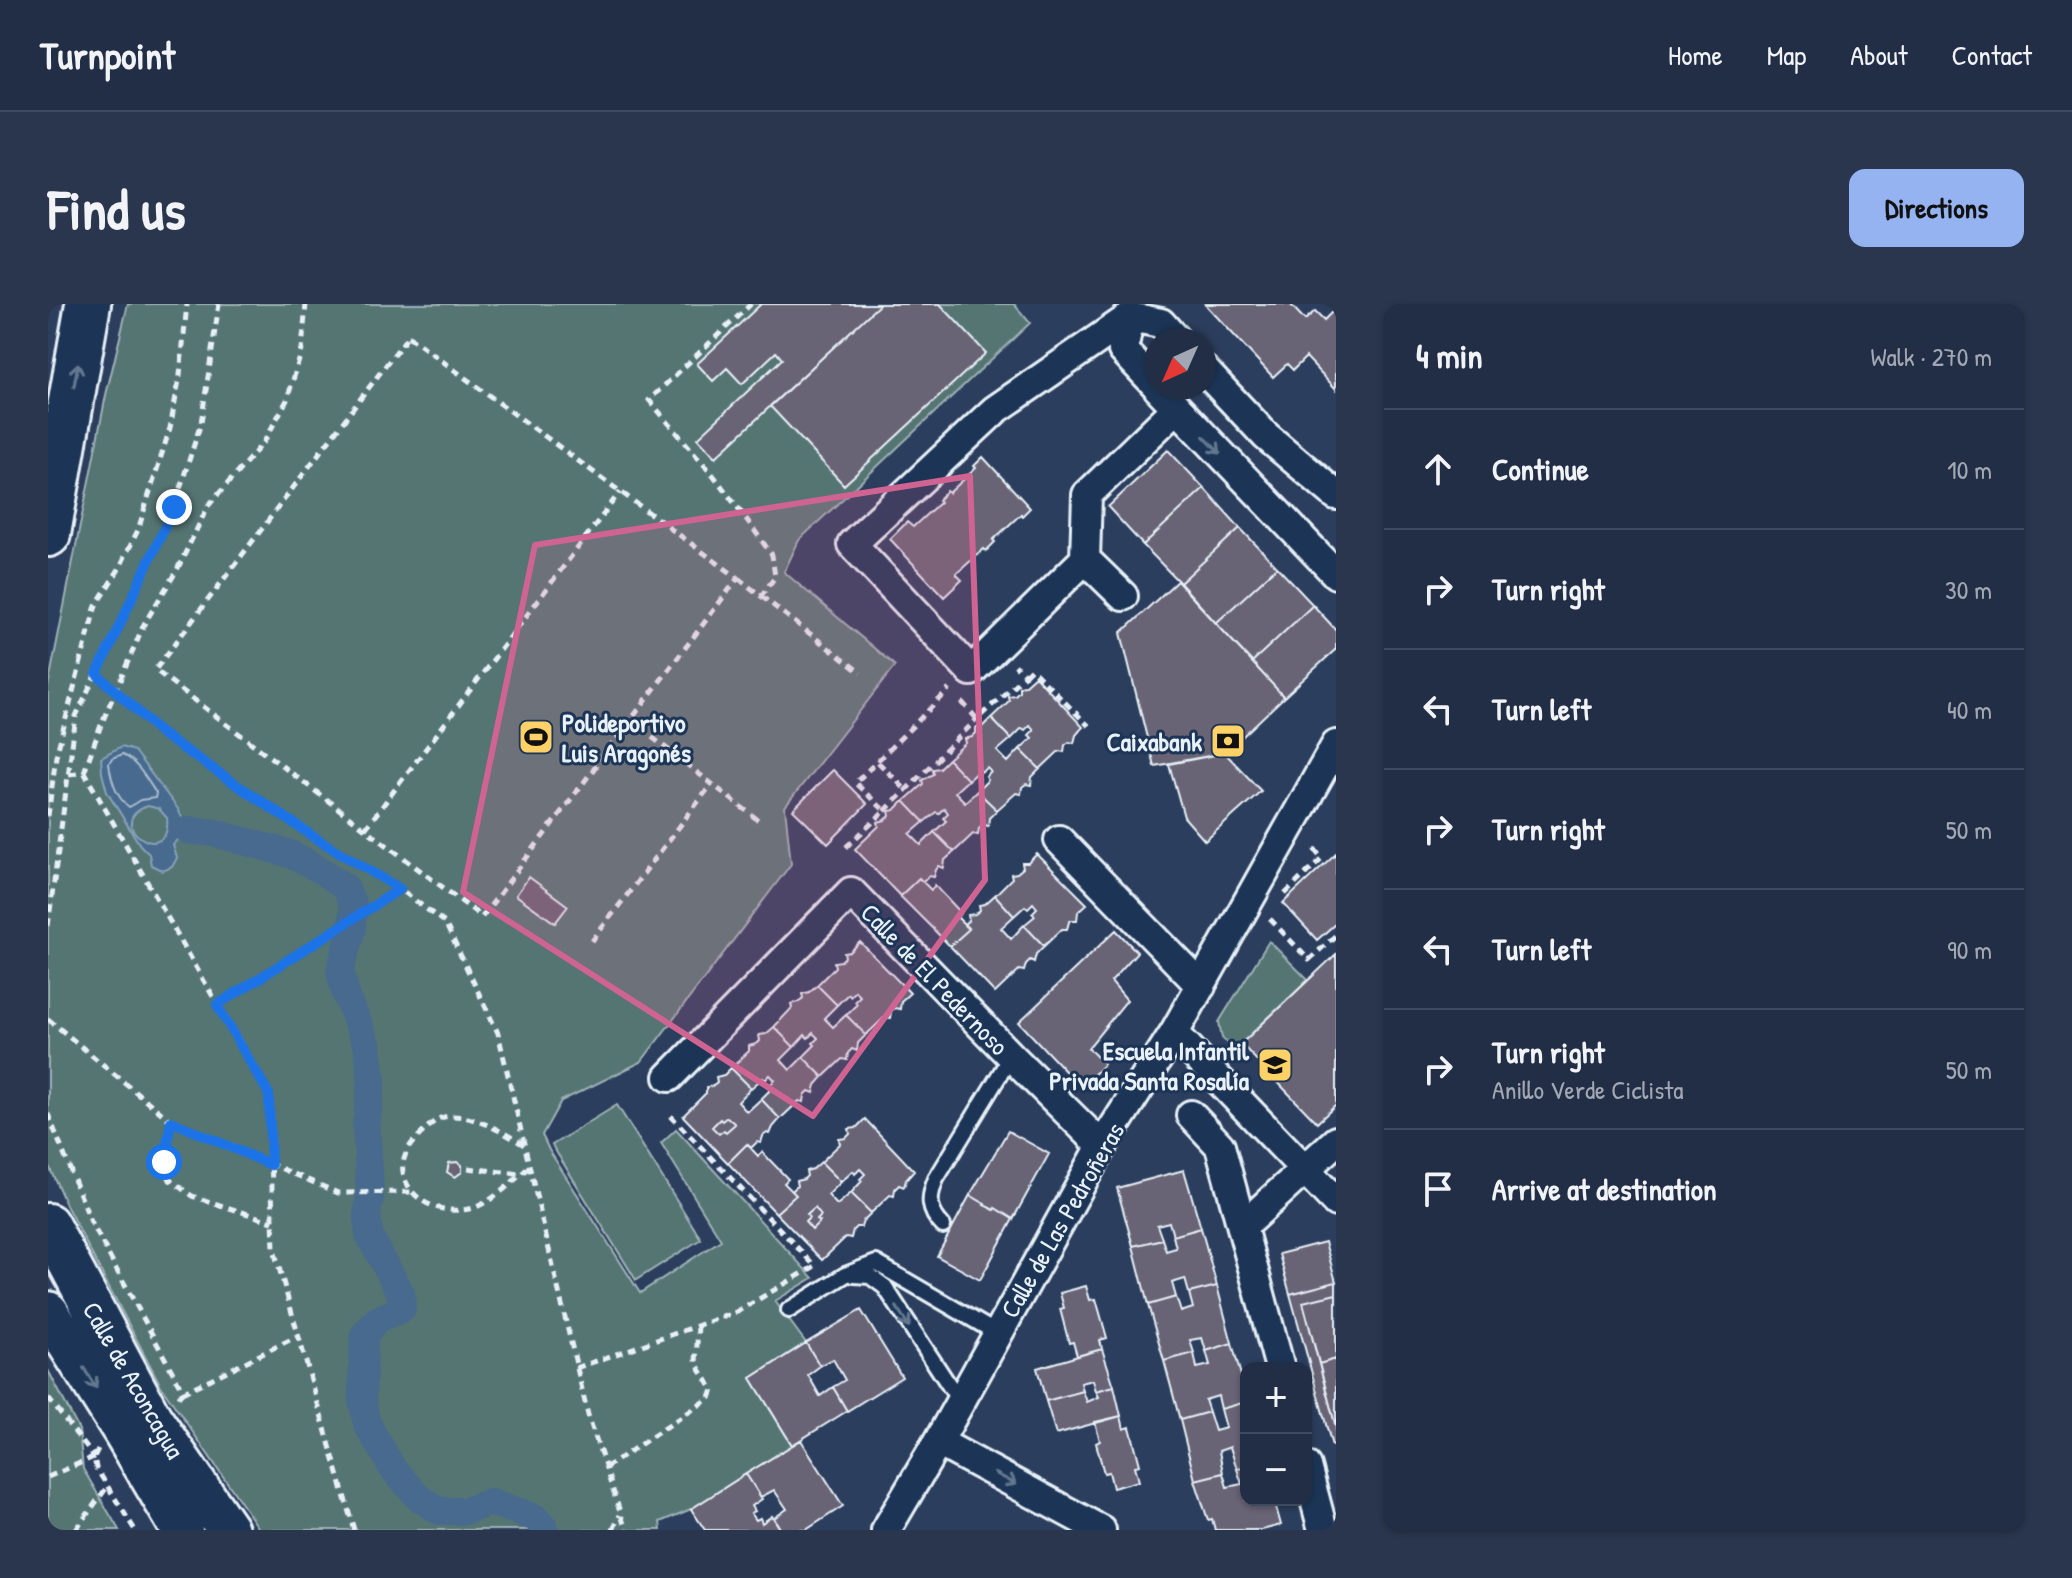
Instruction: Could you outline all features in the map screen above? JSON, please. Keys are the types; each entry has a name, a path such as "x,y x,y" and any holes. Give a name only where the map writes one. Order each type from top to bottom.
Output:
{"highway":[{"path":"48,534 88,304"}],"main road":[{"name":"Calle de Aconcagua","path":"48,1224 151,1418 228,1530"},
{"name":"Calle de Aconcagua","path":"48,1312 182,1530"}],"street":[{"path":"1126,310 1161,323 1165,328"},
{"path":"1126,310 1123,350 1144,373"},
{"path":"1126,310 995,410 852,544 971,671 1085,559 1087,495 1159,400"},
{"path":"1216,383 1266,436 1336,495"},
{"path":"1170,400 1336,574"},
{"path":"1085,559 1123,596"},
{"name":"Calle de Las Pedroñeras","path":"886,1530 1102,1146 1174,1033 1336,745"},
{"path":"1059,840 1201,986"},
{"name":"Calle de El Pedernoso","path":"669,1077 851,892 1102,1146"},
{"path":"1174,1033 1336,1202"},
{"path":"1191,1115 1220,1146 1278,1362"},
{"path":"1243,1226 1336,1141"},
{"path":"938,1442 1101,1530"},
{"path":"1312,1489 1323,1530"}],"lane":[{"path":"943,1226 934,1216 931,1192 936,1179 1011,1056"},
{"path":"789,1310 845,1275 876,1263 998,1334"},
{"path":"845,1275 870,1276 885,1287 960,1402"}],"path":[{"path":"48,816 56,756 96,605 119,569 138,530 170,428 180,375 187,304"},
{"path":"48,925 76,716 174,507 201,423 219,304"},
{"path":"84,772 144,624 177,570 208,506 264,442 287,400 302,350 306,304"},
{"path":"751,304 649,400 714,476 772,555 775,577 761,596"},
{"path":"738,578 482,917 155,670 408,336 738,578 861,673"},
{"path":"365,829 620,492"},
{"path":"1008,657 1025,675"},
{"path":"846,847 1031,669 1089,726"},
{"path":"97,674 163,735 314,837 400,889 445,923 498,1033 588,1415 626,1530"},
{"path":"885,811 855,783 950,689"},
{"path":"962,702 977,719"},
{"path":"630,720 762,823"},
{"path":"878,762 906,790"},
{"path":"69,774 84,772"},
{"path":"84,772 269,1094 274,1250 354,1530"},
{"path":"592,941 711,785"},
{"path":"1275,903 1322,858 1313,847"},
{"path":"217,1005 400,889"},
{"path":"1270,919 1309,960 1336,935"},
{"path":"48,1019 171,1121 338,1193 412,1192"},
{"path":"576,1368 737,1312 815,1266 671,1116"},
{"path":"524,1145 498,1128 466,1118 444,1117 409,1145 402,1170 412,1192 432,1206 450,1211 476,1207 501,1192 529,1167"},
{"path":"171,1121 164,1162 170,1180 192,1196 273,1222"},
{"path":"468,1168 521,1174"},
{"path":"605,1468 710,1398 713,1390 696,1363 698,1325"},
{"path":"182,1393 298,1336"},
{"path":"48,1398 94,1457 96,1468 135,1530"},
{"path":"48,1477 94,1457"},
{"path":"76,1530 107,1487"},
{"path":"613,1530 621,1514"}],"highlighted area":[{"path":"970,476 985,880 813,1116 463,892 535,545"}],"green space":[{"path":"128,304 1014,304 1030,323 799,540 784,572 895,666 785,807 791,864 641,1062 561,1101 542,1135 640,1293 721,1240 661,1143 676,1129 813,1278 775,1301 806,1343 751,1378 792,1445 691,1509 660,1522 661,1530 260,1530 161,1386 67,1207 48,1164 48,687 106,395"},
{"path":"1269,941 1308,980 1234,1050 1222,1038 1219,1022"},
{"path":"617,1105 701,1239 636,1280 552,1145"},
{"path":"48,1370 79,1430 83,1469 119,1530 48,1530"}],"water":[{"path":"121,747 134,751 178,809 188,830 173,845 177,858 172,867 163,871 151,865 149,854 140,845 107,792 101,758","holes":["148,806 159,809 167,818 166,833 159,840 150,842 134,831 131,822 135,814"]}],"building":[{"path":"761,304 880,304 716,457 698,438 782,359 776,352 742,384 727,368 713,381 697,364"},
{"path":"880,304 940,304 986,353 844,485 770,406"},
{"path":"1205,304 1290,304 1305,320 1315,311 1324,320 1336,308 1336,389 1306,357 1293,370 1287,364 1273,377"},
{"path":"1168,450 1204,488 1143,545 1108,507"},
{"path":"983,457 1030,508 993,540 995,542 986,551 984,549 956,574 962,580 944,597 890,539 907,522 913,527 940,502 938,500 947,491 949,493 976,468 974,466"},
{"path":"1204,488 1240,528 1180,583 1143,545"},
{"path":"1240,528 1277,567 1216,623 1180,583"},
{"path":"1277,567 1313,605 1252,662 1216,623"},
{"path":"1177,581 1284,697 1225,753 1154,766 1121,633"},
{"path":"1313,605 1336,630 1336,649 1284,697 1252,662"},
{"path":"1035,676 1083,727 1074,743 1065,745 1064,752 1059,751 1040,769 1020,749 1032,738 1029,735 1034,730 1030,725 1011,739 991,718 1009,701 1008,696 1015,695 1019,686"},
{"path":"991,718 1011,739 997,751 1008,762 1020,749 1040,769 1032,777 1031,785 1026,784 1021,794 1016,793 997,810 977,791 991,772 987,768 982,772 979,770 968,780 948,759 966,743 965,739 976,733 976,728 982,727"},
{"path":"1225,753 1261,791 1205,841 1184,817 1169,764"},
{"path":"948,759 968,780 955,792 965,802 977,791 997,810 989,818 988,826 983,824 978,835 973,834 954,852 934,832 946,821 943,818 948,813 944,808 924,822 904,801 923,784 922,780 933,774 932,769 939,768"},
{"path":"833,770 867,804 828,844 793,810"},
{"path":"904,801 924,822 910,834 921,845 934,832 954,852 945,860 944,868 939,866 934,877 929,876 923,882 919,878 900,896 855,849 879,826 878,822 890,816 889,811 895,810"},
{"path":"1336,853 1336,923 1317,940 1283,903"},
{"path":"1037,854 1087,904 1078,912 1077,920 1069,922 1067,929 1062,929 1044,946 1024,925 1035,916 1032,913 1037,908 1033,903 1014,916 995,895 1012,878 1011,874 1023,868 1022,863 1028,863"},
{"path":"529,877 568,906 555,923 516,895"},
{"path":"919,878 931,890 935,885 961,913 957,917 969,929 950,946 900,896"},
{"path":"995,895 1014,916 1001,928 1011,939 1024,925 1044,946 1036,954 1034,962 1030,960 1024,971 1019,970 995,993 950,946 969,929 964,924 969,920 968,915 975,914 980,910 979,905"},
{"path":"1116,930 1137,952 1111,981 1127,1000 1088,1048 1104,1064 1081,1088 1019,1022"},
{"path":"860,942 910,993 901,1001 900,1009 894,1008 890,1018 885,1017 866,1035 846,1015 860,996 855,991 837,1005 817,985 835,967 834,962 841,961 844,953 850,952"},
{"path":"1336,954 1336,1105 1317,1123 1241,1044"},
{"path":"817,985 837,1005 824,1018 833,1027 846,1015 866,1035 858,1043 857,1051 852,1049 847,1060 842,1059 823,1077 803,1057 818,1038 813,1033 808,1038 805,1035 794,1047 774,1027 792,1008 791,1004 798,1002 803,998 802,994"},
{"path":"774,1027 794,1047 781,1060 790,1070 803,1057 823,1077 814,1093 809,1091 804,1102 799,1101 780,1119 761,1099 775,1080 770,1075 751,1088 731,1068 749,1051 749,1046 760,1041 759,1035 766,1034"},
{"path":"731,1068 751,1088 738,1102 747,1112 761,1099 780,1119 770,1134 763,1136 761,1143 757,1142 751,1148 747,1144 728,1163 683,1116 706,1093 706,1087 717,1083 716,1077 724,1075","holes":["727,1117 735,1124 719,1134 712,1127"]},
{"path":"727,1117 735,1124 719,1134 712,1127"},
{"path":"865,1119 914,1171 904,1187 899,1185 894,1196 890,1195 871,1213 851,1193 865,1174 860,1169 855,1174 853,1171 841,1182 821,1162 840,1144 839,1139 850,1134 849,1129 856,1128"},
{"path":"1008,1131 1049,1154 1013,1219 970,1195"},
{"path":"747,1144 758,1156 762,1152 788,1179 784,1183 796,1195 776,1213 728,1163"},
{"path":"821,1162 841,1182 828,1195 837,1205 851,1193 871,1213 861,1227 853,1230 851,1238 846,1237 822,1260 776,1213 796,1195 792,1191 797,1186 796,1181 804,1179 806,1171","holes":["815,1208 821,1216 817,1220 820,1222 812,1230 805,1222 809,1218 807,1215"]},
{"path":"449,1163 462,1165 462,1172 455,1177 447,1172"},
{"path":"1184,1170 1201,1228 1173,1236 1169,1222 1157,1225 1162,1239 1133,1246 1117,1188"},
{"path":"970,1195 1013,1219 980,1280 937,1256"},
{"path":"815,1208 821,1216 817,1220 820,1222 812,1230 805,1222 809,1218 807,1215"},
{"path":"1201,1228 1217,1286 1189,1293 1185,1279 1172,1283 1176,1297 1148,1305 1133,1246 1162,1239 1166,1251 1176,1248 1173,1236"},
{"path":"1325,1242 1336,1282 1290,1294 1279,1254"},
{"path":"1336,1282 1336,1294 1303,1302 1336,1428 1336,1445 1332,1446 1312,1374 1312,1362 1309,1362 1290,1294"},
{"path":"1086,1286 1090,1300 1096,1299 1107,1338 1100,1340 1102,1349 1077,1356 1073,1342 1069,1343 1060,1309 1064,1308 1060,1293"},
{"path":"1217,1286 1232,1343 1206,1351 1202,1338 1190,1340 1194,1353 1164,1361 1148,1305 1176,1297 1181,1312 1193,1308 1189,1293"},
{"path":"1336,1294 1336,1359 1319,1364 1303,1302"},
{"path":"861,1310 902,1377 847,1411 833,1387 845,1380 833,1359 820,1366 806,1343"},
{"path":"806,1343 820,1366 808,1375 820,1396 833,1387 847,1411 792,1445 751,1378"},
{"path":"1232,1343 1240,1372 1240,1404 1221,1409 1218,1396 1205,1400 1209,1412 1180,1420 1164,1361 1194,1353 1197,1368 1210,1365 1206,1351"},
{"path":"1102,1349 1114,1386 1096,1391 1093,1380 1081,1383 1083,1391 1046,1401 1037,1368"},
{"path":"1336,1359 1336,1428 1319,1364"},
{"path":"1114,1386 1121,1416 1056,1434 1046,1401 1083,1391 1087,1402 1099,1397 1096,1391"},
{"path":"1240,1404 1240,1468 1237,1469 1230,1447 1219,1451 1223,1473 1195,1480 1180,1420 1209,1412 1215,1431 1226,1428 1221,1409"},
{"path":"1121,1416 1124,1429 1130,1427 1140,1465 1135,1466 1139,1481 1113,1488 1109,1472 1104,1473 1096,1443 1100,1441 1095,1422"},
{"path":"801,1440 843,1506 806,1530 781,1530 774,1518 787,1509 774,1490 761,1497 746,1474"},
{"path":"1223,1473 1227,1487 1240,1484 1240,1506 1276,1506 1281,1525 1262,1530 1215,1530 1212,1519 1208,1520 1195,1480"},
{"path":"746,1474 762,1499 752,1506 755,1511 751,1513 762,1523 772,1516 781,1530 705,1530 691,1509"}],"waterway":[{"path":"188,830 215,833 290,854 345,887 353,905 352,929 340,971 346,995 368,1047 372,1080 366,1126 369,1235 401,1294 402,1309 377,1320 364,1335 362,1400 367,1424 393,1469 418,1497 439,1511 465,1511 491,1502 536,1518 545,1530"}],"place":[{"name":"Polideportivo Luis Aragonés","path":"536,737"},
{"name":"Caixabank","path":"1228,741"},
{"name":"Escuela Infantil Privada Santa Rosalía","path":"1275,1065"}],"route":[{"path":"164,1162 171,1121 271,1165 269,1094 217,1005 400,889 314,837 163,735 97,674 174,507"}]}
